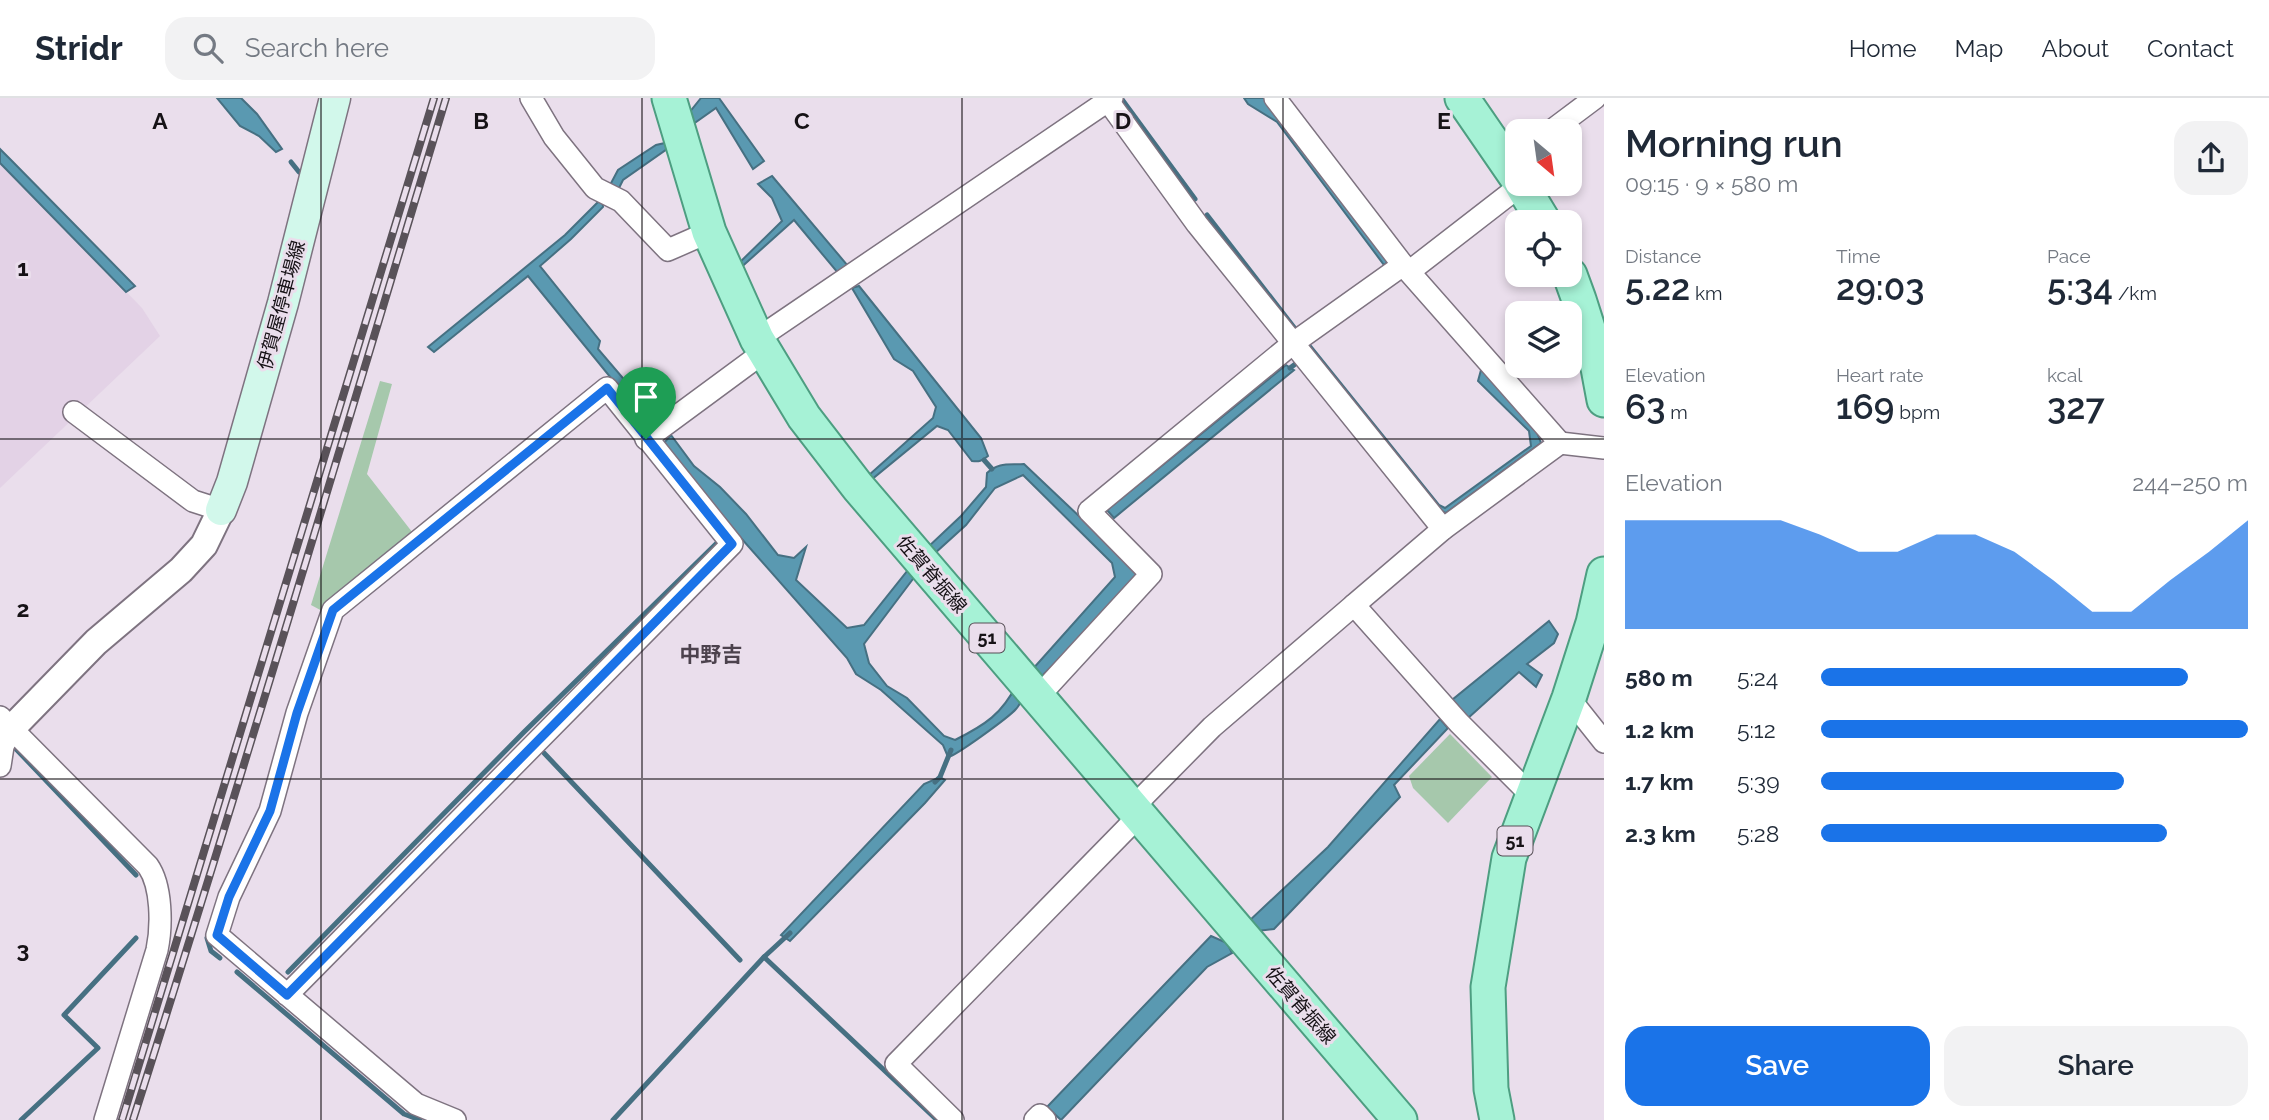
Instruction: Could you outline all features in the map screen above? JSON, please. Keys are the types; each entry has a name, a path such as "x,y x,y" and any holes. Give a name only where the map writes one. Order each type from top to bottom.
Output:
{"main road":[{"name":"伊賀屋停車場線","path":"221,510 232,482 283,303 335,98"},
{"name":"佐賀脊振線","path":"669,98 709,232 761,345 804,417 858,487 1400,1120"},
{"path":"1462,98 1505,157"},
{"path":"1575,287 1588,322 1604,400"},
{"name":"51","path":"1497,1120 1491,1089 1488,987 1509,858 1569,698 1593,623 1604,573"}],"street":[{"path":"531,98 554,137 595,188 621,201 668,250 709,232"},
{"path":"1275,98 1400,271 1560,443 1604,448"},
{"path":"1567,119 1595,98"},
{"path":"655,432 849,277 1110,99 1197,224 1301,348 1443,528"},
{"path":"1038,698 1151,574 1089,511 1400,271 1505,184"},
{"path":"287,995 726,537 655,432 607,388 333,610 297,713 270,811 229,897 217,935 287,995 416,1104 455,1120"},
{"path":"74,412 193,501 221,510 204,545 181,570 96,642 3,740 81,797 155,876 161,929 157,950 105,1120"},
{"path":"953,1120 896,1064 1129,826 1143,797 1212,727 1443,528 1560,443"},
{"path":"1354,605 1452,716 1532,796"},
{"path":"1569,698 1604,742"}],"shaded area":[{"path":"0,163 142,308 160,336 0,488"}],"green space":[{"path":"380,381 392,384 367,474 416,537 324,612 311,605"},
{"path":"1450,734 1492,777 1448,823 1413,788 1409,776"}],"water":[{"path":"217,98 241,98 257,114 282,149 276,152 259,136 240,126"},
{"path":"701,98 719,98 764,161 753,169 716,108 689,127 685,118"},
{"path":"1244,98 1265,98 1390,260 1384,265 1277,122 1248,104"},
{"path":"665,143 667,149 623,180 617,192 610,185 618,170 656,145"},
{"path":"0,149 135,286 126,292 0,163"},
{"path":"772,176 848,266 838,273 794,220 737,271 736,266 782,221 772,198 758,184"},
{"path":"602,198 603,207 540,266 600,341 598,349 657,418 650,426 528,276 434,352 428,347 565,235"},
{"path":"859,286 981,438 988,456 986,458 972,461 948,430 937,426 871,480 869,475 933,418 936,407 913,371 894,359 852,288"},
{"path":"1311,346 1439,505 1445,508 1531,446 1529,431 1478,381 1481,370 1484,369 1536,430 1541,443 1446,513 1438,510 1305,347"},
{"path":"1286,365 1294,370 1114,518 1107,510"},
{"path":"671,435 694,466 720,487 746,514 778,555 794,558 806,547 796,580 847,628 864,625 912,565 919,571 864,644 869,663 887,686 907,698 944,736 955,740 984,724 999,711 1017,684 1024,694 1021,702 1004,720 948,757 943,745 881,690 856,674 847,658 733,529 663,444"},
{"path":"1008,464 1024,464 1137,571 1137,581 1039,679 1031,671 1115,577 1112,563 1023,475 995,488 966,525 934,554 928,547 961,516 986,487 987,473 991,469"},
{"path":"1549,621 1558,634 1554,643 1527,664 1542,675 1536,687 1519,672 1467,719 1452,700"},
{"path":"1440,719 1448,728 1394,785 1400,797 1274,929 1257,931 1249,921 1328,847"},
{"path":"940,777 945,780 925,803 790,941 781,935 924,784"},
{"path":"1211,936 1227,943 1232,953 1207,967 1061,1120 1047,1107"}],"waterway":[{"path":"1121,98 1195,199"},
{"path":"291,162 299,172"},
{"path":"1207,215 1296,330"},
{"path":"1290,368 1302,359"},
{"path":"984,460 992,469"},
{"path":"288,972 524,732 722,538"},
{"path":"16,749 136,875"},
{"path":"935,782 940,777 951,750"},
{"path":"544,753 740,960"},
{"path":"764,957 790,933"},
{"path":"21,1120 98,1048 64,1015 136,938"},
{"path":"207,938 211,951 220,958"},
{"path":"613,1120 764,957 937,1120"},
{"path":"237,972 404,1114 420,1120"}],"railway":[{"path":"122,1120 434,98"},
{"path":"133,1120 446,98"}],"district":[{"name":"中野吉","path":"711,655"}],"route":[{"path":"607,388 646,439 732,544 287,995 217,935 229,897 270,811 297,713 333,610 607,388"}]}
